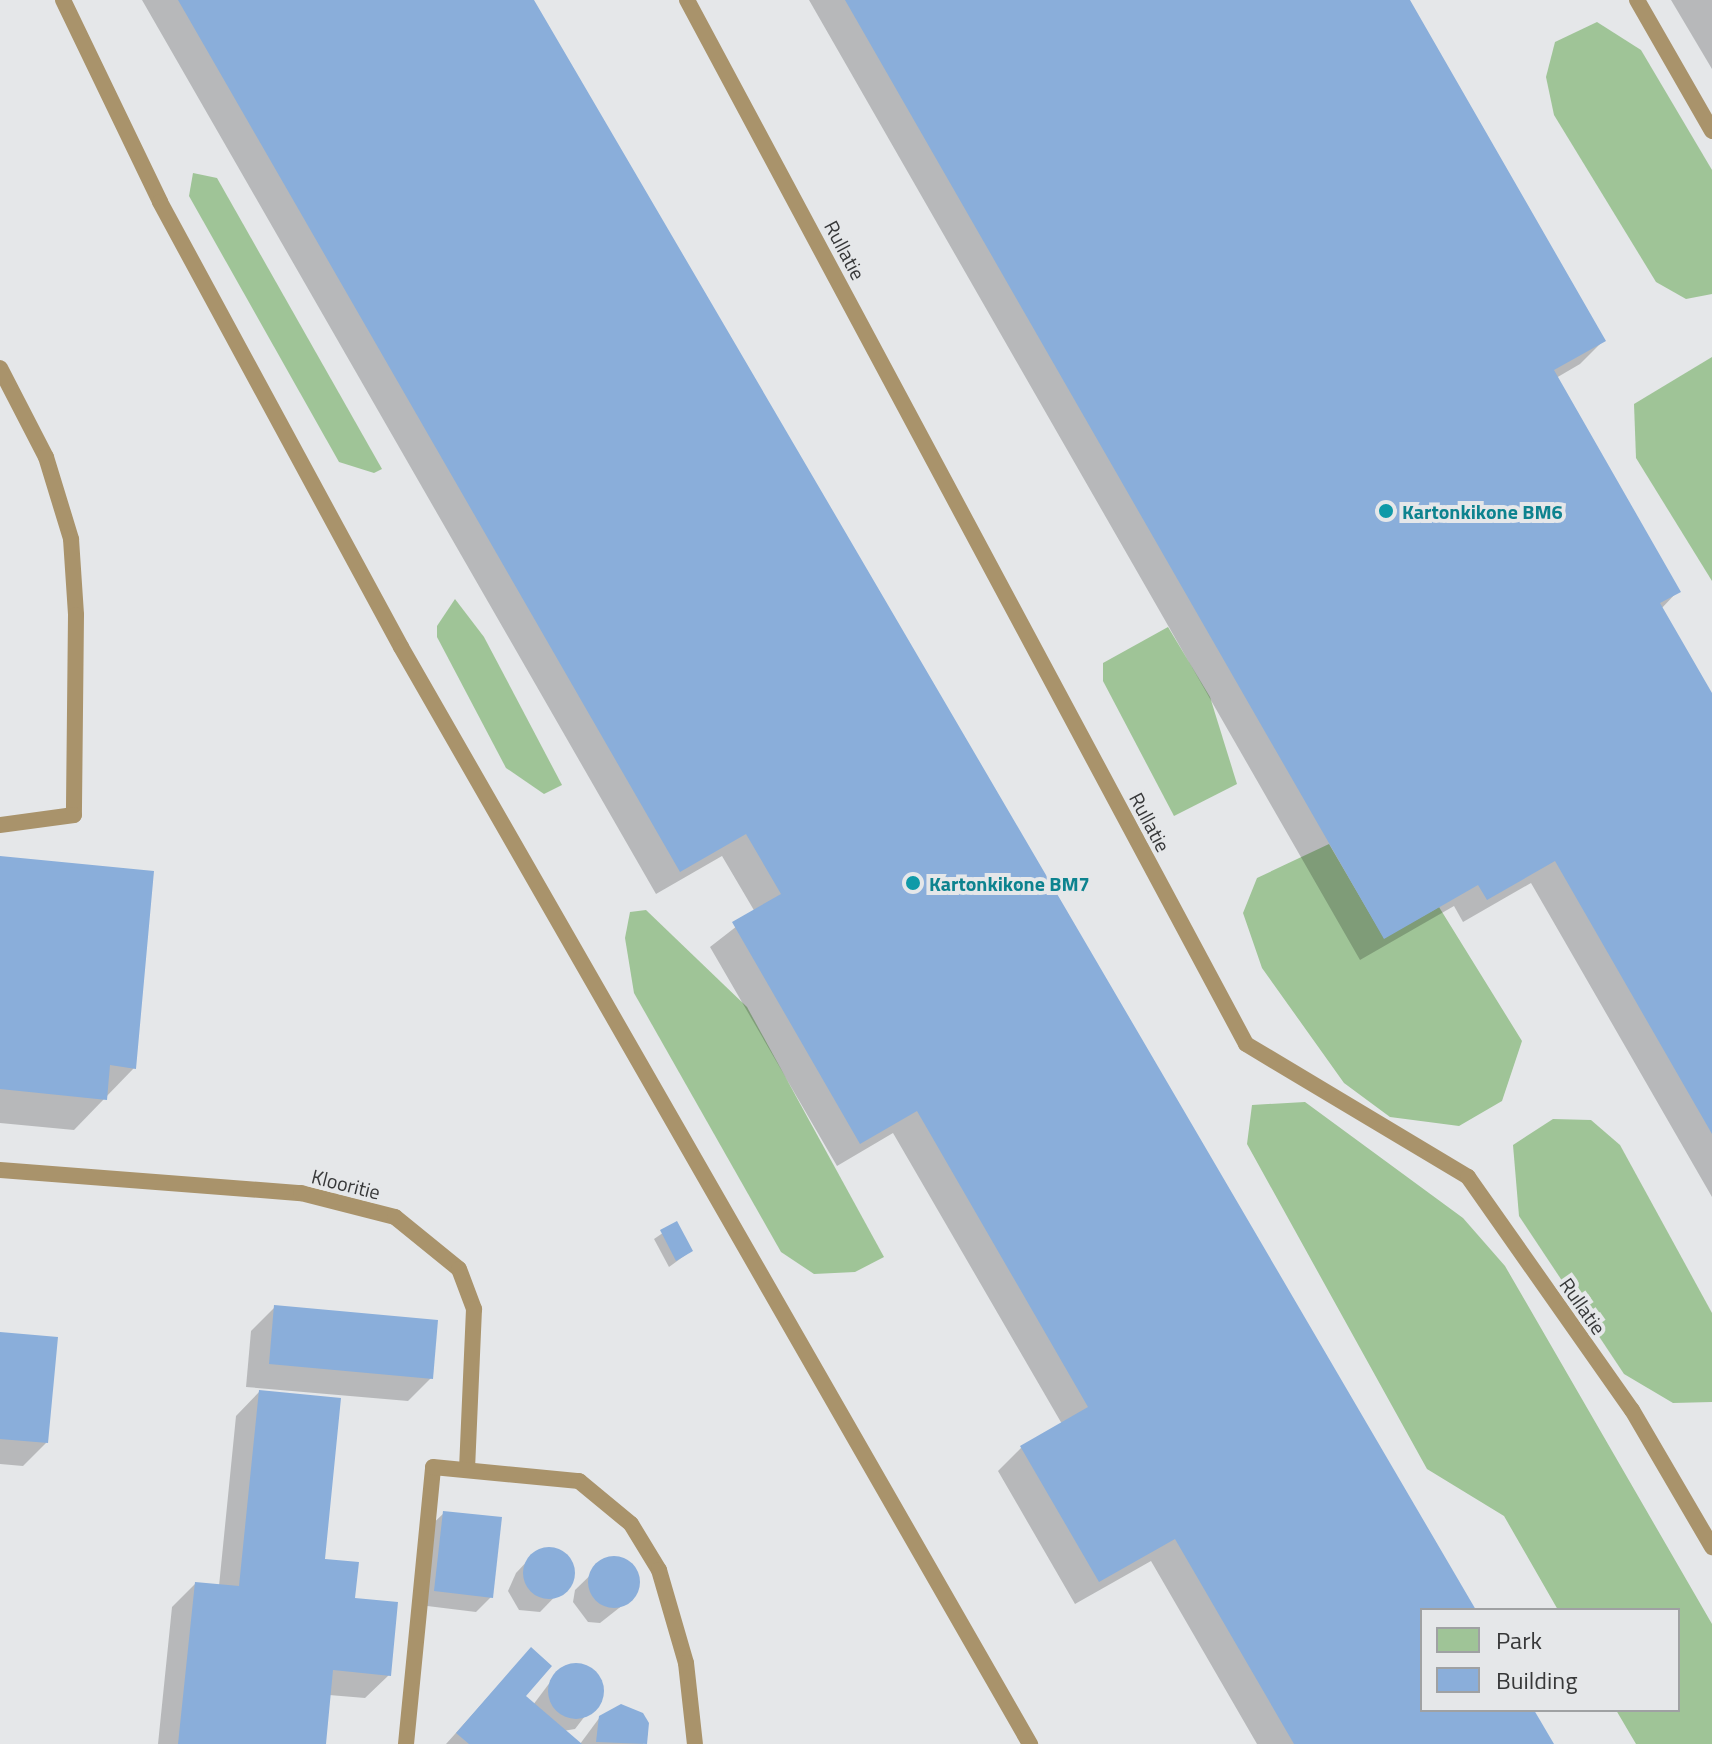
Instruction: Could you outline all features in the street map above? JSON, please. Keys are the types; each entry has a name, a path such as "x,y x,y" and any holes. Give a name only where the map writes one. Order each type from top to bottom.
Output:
{"lane":[{"path":"63,0 160,202 401,647 1030,1744"},
{"name":"Rullatie","path":"687,0 1246,1044 1468,1177 1632,1410 1712,1547"},
{"path":"1637,0 1712,131"},
{"path":"0,368 46,457 71,539 76,615 74,815 0,825"},
{"name":"Klooritie","path":"0,1170 301,1193 395,1217 459,1269 474,1309 467,1470"},
{"path":"406,1744 433,1467 579,1481 631,1524 659,1570 667,1594 686,1663 695,1744"}],"green space":[{"path":"1597,22 1641,50 1712,170 1712,294 1686,299 1656,282 1554,115 1546,77 1555,42"},
{"path":"193,173 217,178 382,469 374,473 339,462 189,196"},
{"path":"1712,357 1712,581 1636,458 1634,404"},
{"path":"455,599 484,637 562,785 544,794 506,768 437,637 437,626"},
{"path":"1168,627 1210,697 1237,784 1174,816 1103,681 1103,663"},
{"path":"1329,844 1384,938 1439,907 1522,1041 1502,1101 1459,1126 1390,1117 1344,1083 1262,968 1243,913 1257,878"},
{"path":"646,910 747,1007 884,1257 855,1272 814,1274 781,1252 634,993 625,938 630,912"},
{"path":"1305,1102 1463,1218 1505,1266 1712,1624 1712,1744 1636,1744 1617,1712 1680,1712 1680,1608 1557,1608 1504,1516 1427,1469 1247,1144 1252,1105"},
{"path":"1553,1119 1591,1120 1620,1145 1712,1313 1712,1402 1673,1403 1624,1374 1519,1216 1513,1145"}],"building":[{"name":"Kartonkikone BM7","path":"178,0 534,0 1475,1608 1420,1608 1420,1712 1535,1712 1554,1744 1294,1744 1175,1539 1099,1582 1020,1446 1088,1407 917,1111 860,1144 732,922 781,894 746,834 680,872"},
{"name":"Kartonkikone BM6","path":"845,0 1410,0 1606,341 1554,370 1681,592 1660,603 1712,693 1712,1134 1555,861 1487,900 1478,885 1384,939"},
{"path":"0,856 154,871 136,1069 110,1065 107,1100 0,1089"},
{"path":"677,1221 693,1251 676,1261 660,1230"},
{"path":"274,1305 438,1320 433,1379 269,1364"},
{"path":"0,1332 58,1337 48,1443 0,1439"},
{"path":"259,1390 341,1398 325,1559 359,1562 355,1598 398,1602 391,1676 333,1670 326,1744 178,1744 195,1582 239,1586"},
{"path":"443,1511 502,1517 493,1598 434,1591"},
{"path":"549,1547 567,1555 575,1573 567,1591 549,1599 531,1591 523,1573 531,1555"},
{"path":"614,1556 632,1564 640,1582 632,1600 614,1608 596,1600 588,1582 596,1564"},
{"path":"531,1647 552,1666 526,1696 582,1744 469,1744 456,1733"},
{"path":"576,1663 596,1671 604,1691 596,1711 576,1719 556,1711 548,1691 556,1671"},
{"path":"621,1704 643,1713 649,1723 647,1744 596,1742 599,1716"}],"place":[{"name":"Kartonkikone BM6","path":"1386,511"},
{"name":"Kartonkikone BM7","path":"913,883"}]}
